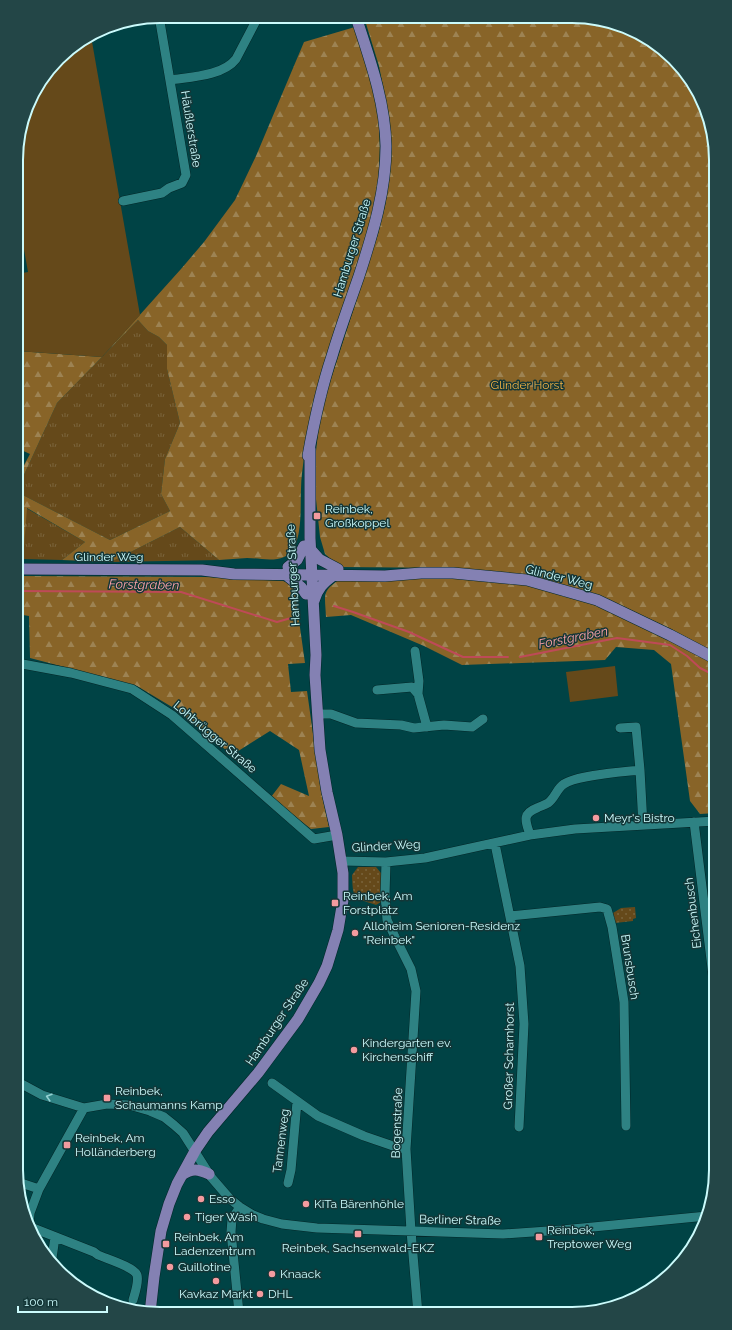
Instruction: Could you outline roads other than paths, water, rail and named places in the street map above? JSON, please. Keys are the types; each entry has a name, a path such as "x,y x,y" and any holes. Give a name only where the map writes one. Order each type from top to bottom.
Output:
{"main road":[{"name":"Hamburger Straße","path":"151,1306 161,1231 169,1204 182,1175 195,1151 208,1132 258,1073 298,1019 319,983 329,961 338,930 343,891 342,861 322,769 315,675 316,655 313,606 309,571 304,490 315,417 322,386 372,236 382,194 386,156 384,125 379,90 358,23"},
{"path":"306,594 286,571 308,548 336,572 320,588 313,606"},
{"name":"Glinder Weg","path":"23,569 202,570 233,567 286,571 336,572 384,570 421,573 453,573 527,580 597,600 709,654"},
{"name":"Hamburger Straße","path":"309,571 306,594 310,656 315,675"},
{"path":"182,1175 190,1170 209,1174"}],"street":[{"name":"Häußlerstraße","path":"123,201 162,192 182,183 185,180 186,170 161,23"},
{"path":"171,80 217,72 231,66 255,23"},
{"path":"415,651 419,681 418,694 427,727"},
{"name":"Lohbrügger Straße","path":"23,663 71,673 132,689 172,715 314,839 337,835"},
{"path":"377,690 412,687 418,694"},
{"path":"318,714 331,714 356,724 401,725 414,728 444,725 472,727 483,719"},
{"path":"620,728 636,727 643,825"},
{"path":"530,835 525,818 527,813 552,800 561,786 565,783 586,777 640,770"},
{"name":"Glinder Weg","path":"342,861 386,862 425,858 495,844 530,835 575,829 709,821"},
{"name":"Eichenbusch","path":"694,822 709,943"},
{"name":"Großer Scharnhorst","path":"495,844 520,966 524,1024 519,1127"},
{"name":"Bogenstraße","path":"386,862 386,914 389,926 411,969 416,991 406,1149 417,1307"},
{"name":"Brunsbusch","path":"510,916 600,907 607,909 612,927 624,1002 626,1126"},
{"path":"272,1083 318,1116 364,1136 406,1149"},
{"path":"23,1085 42,1095 84,1108 39,1189 30,1214"},
{"name":"Tannenweg","path":"288,1183 291,1170 297,1102"},
{"name":"Berliner Straße","path":"84,1108 107,1104 120,1104 135,1106 164,1118 174,1124 183,1133 209,1174 223,1192 240,1207 263,1219 282,1224 317,1228 482,1234 518,1233 701,1217"},
{"path":"24,1184 39,1189"},
{"path":"238,1307 231,1232 232,1218 240,1207"},
{"path":"37,1230 132,1269 137,1274 133,1300"},
{"path":"52,1254 54,1237"}],"waterway":[{"name":"Forstgraben","path":"23,591 181,592 277,622 291,618"},
{"name":"Forstgraben","path":"334,606 409,632 463,657 508,657"},
{"name":"Forstgraben","path":"520,657 617,638 670,645 687,656 700,668 709,672"}],"place":[{"name":"Reinbek, Großkoppel","path":"317,516"},
{"name":"Meyr's Bistro","path":"596,818"},
{"name":"Reinbek, Am Forstplatz","path":"335,903"},
{"name":"Alloheim Senioren-Residenz \"Reinbek\"","path":"355,933"},
{"name":"Kindergarten ev. Kirchenschiff","path":"354,1050"},
{"name":"Reinbek, Schaumanns Kamp","path":"107,1098"},
{"name":"Reinbek, Am Holländerberg","path":"67,1145"},
{"name":"Esso","path":"201,1199"},
{"name":"KiTa Bärenhöhle","path":"306,1204"},
{"name":"Tiger Wash","path":"187,1217"},
{"name":"Reinbek, Sachsenwald-EKZ","path":"358,1234"},
{"name":"Reinbek, Treptower Weg","path":"539,1237"},
{"name":"Reinbek, Am Ladenzentrum","path":"166,1244"},
{"name":"Guillotine","path":"170,1267"},
{"name":"Knaack","path":"272,1274"},
{"name":"Kavkaz Markt","path":"216,1281"},
{"name":"DHL","path":"260,1294"}],"park label":[{"name":"Glinder Horst","path":"527,385"}]}
